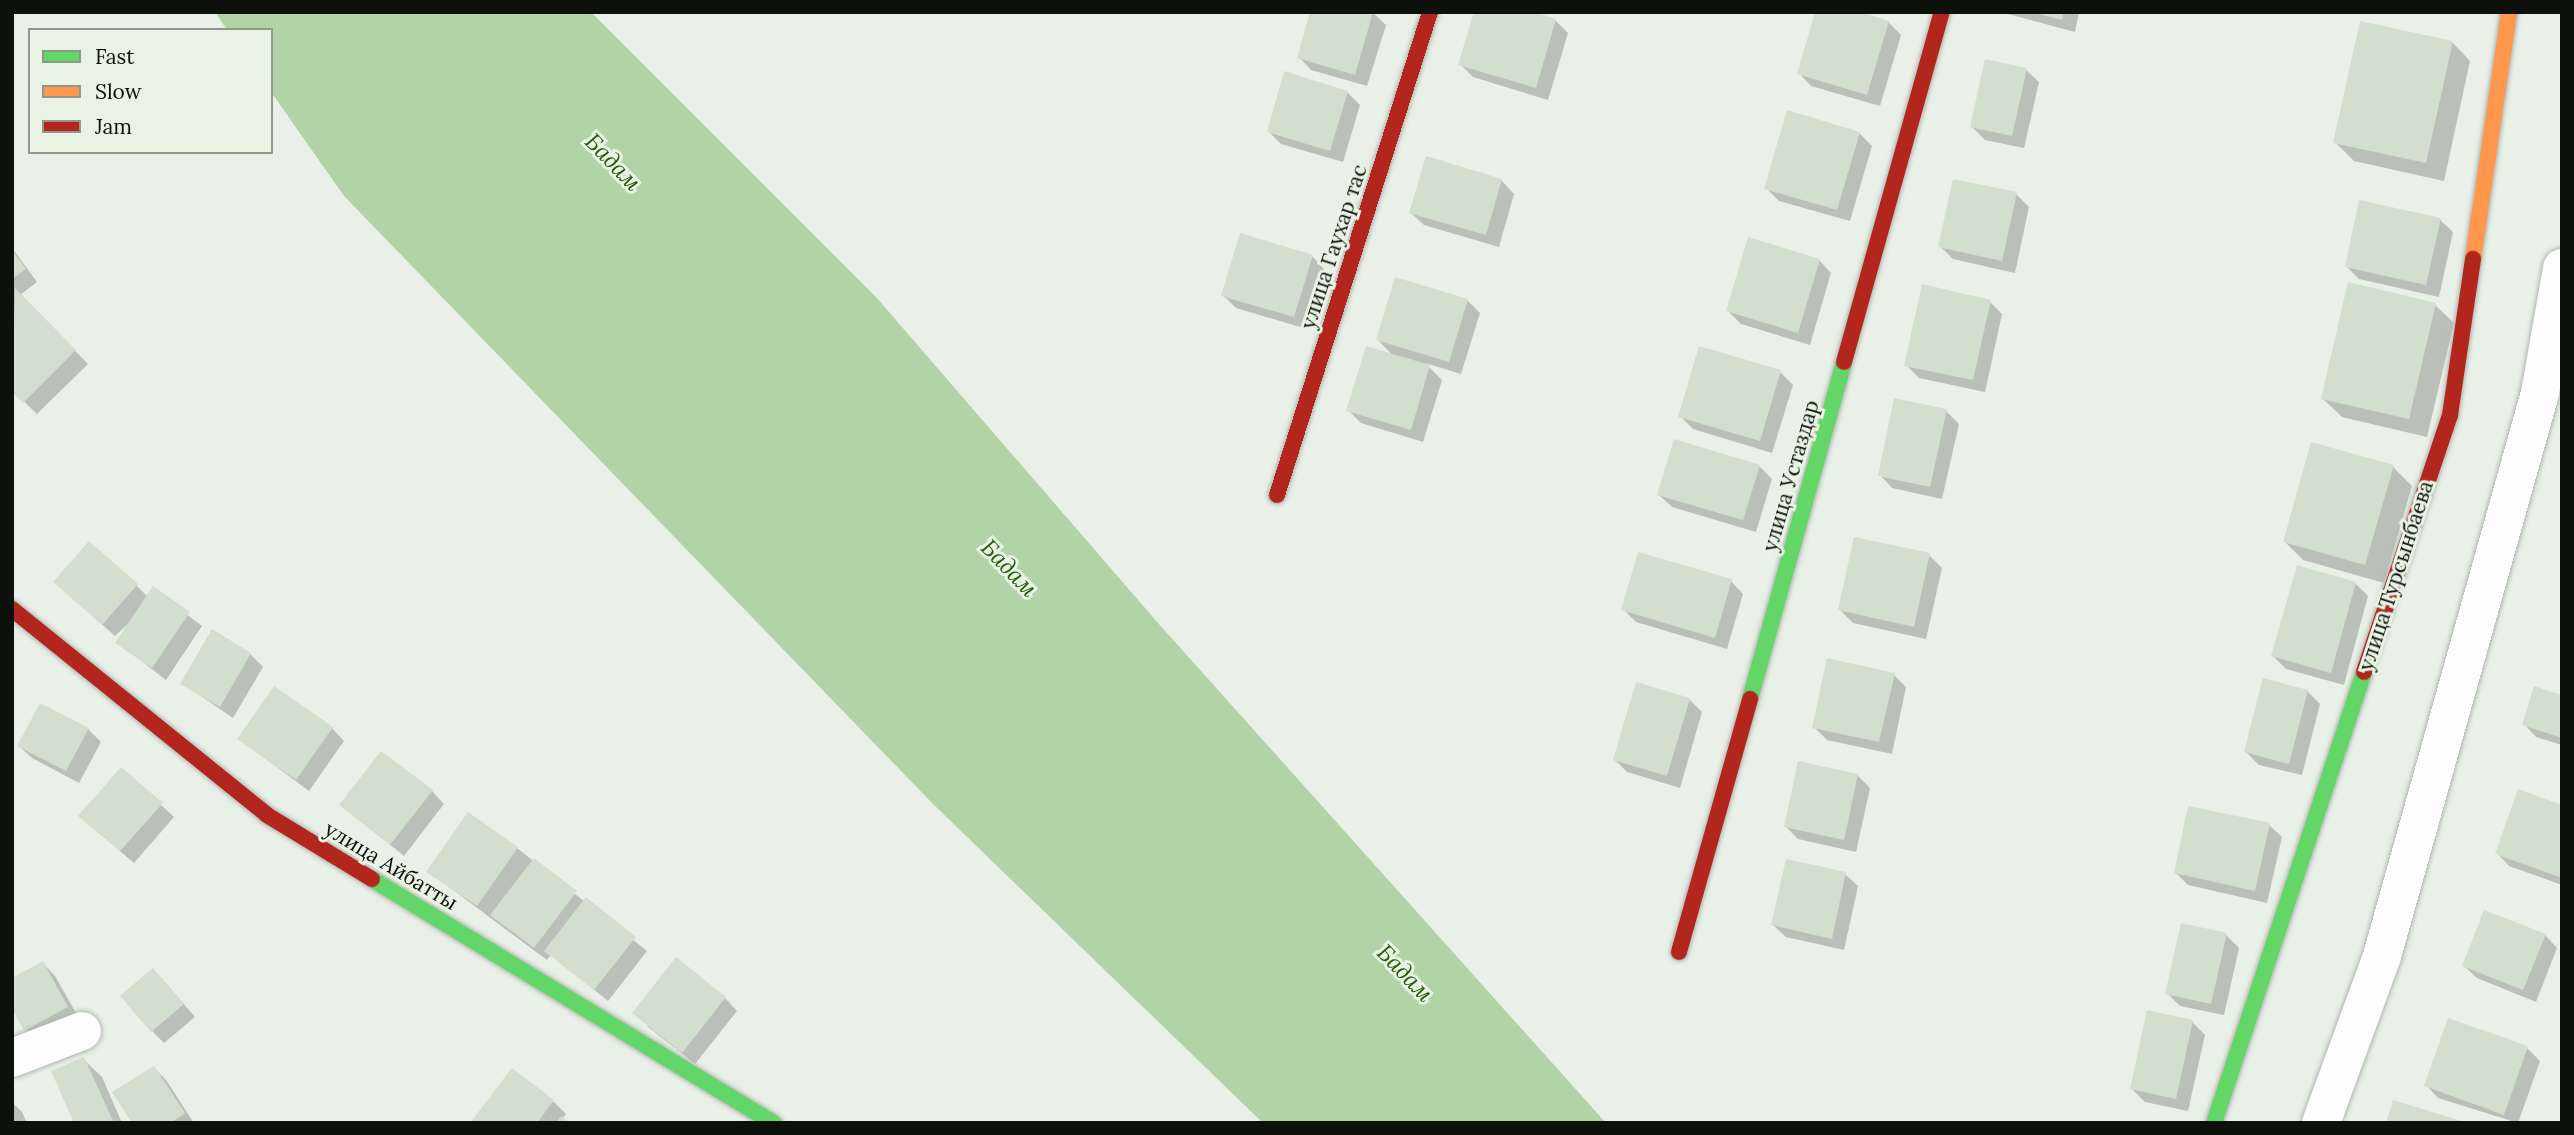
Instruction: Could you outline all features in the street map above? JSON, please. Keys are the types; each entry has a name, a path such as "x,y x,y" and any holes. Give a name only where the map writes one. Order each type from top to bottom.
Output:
{"street":[{"name":"улица Гаухар тас","path":"1277,495 1430,12"},
{"name":"улица Устаздар","path":"1679,952 1942,12"},
{"name":"улица Турсынбаева","path":"2214,1123 2449,415 2509,12"},
{"path":"2321,1123 2382,956 2540,393 2562,268"},
{"name":"улица Айбатты","path":"12,609 267,815 774,1123"},
{"path":"12,1058 82,1031"}],"water":[{"name":"Бадам","path":"215,12 591,12 876,297 1158,623 1606,1123 1263,1123 933,804 344,196 273,95 273,28 226,28"}],"building":[{"path":"1310,12 1373,12 1355,75 1297,58"},
{"path":"1474,12 1535,12 1556,19 1536,88 1458,65"},
{"path":"1815,12 1861,12 1889,21 1867,95 1797,74"},
{"path":"2031,12 2064,12 2062,20"},
{"path":"2360,21 2453,41 2426,163 2333,143"},
{"path":"1985,59 2027,68 2012,136 1970,127"},
{"path":"1284,71 1348,91 1330,151 1267,132"},
{"path":"1787,110 1860,132 1837,210 1764,189"},
{"path":"1426,156 1502,179 1486,235 1409,213"},
{"path":"1953,179 2017,192 2002,261 1938,247"},
{"path":"2359,200 2441,218 2426,285 2345,267"},
{"path":"1240,233 1313,255 1294,317 1221,296"},
{"path":"1748,237 1820,259 1798,333 1726,311"},
{"path":"12,250 26,269 12,279"},
{"path":"1395,277 1468,299 1449,362 1376,340"},
{"path":"2348,282 2436,303 2409,419 2321,399"},
{"path":"1922,284 1991,300 1973,380 1904,366"},
{"path":"15,288 76,350 23,403 12,392"},
{"path":"1366,346 1430,365 1411,430 1346,411"},
{"path":"1699,346 1781,370 1760,441 1678,417"},
{"path":"1894,398 1947,409 1930,487 1878,476"},
{"path":"1674,439 1760,465 1743,520 1657,495"},
{"path":"2311,442 2394,465 2365,565 2283,542"},
{"path":"1854,537 1930,553 1914,627 1838,610"},
{"path":"89,541 138,584 102,625 53,582"},
{"path":"1638,552 1732,579 1715,638 1621,610"},
{"path":"2297,565 2356,582 2331,673 2271,656"},
{"path":"153,586 190,612 152,668 115,643"},
{"path":"212,629 251,653 220,707 180,684"},
{"path":"1827,658 1895,673 1879,742 1812,728"},
{"path":"2263,678 2308,690 2289,764 2244,752"},
{"path":"1636,682 1690,698 1667,776 1613,760"},
{"path":"274,686 333,727 296,780 237,739"},
{"path":"2534,686 2562,695 2562,738 2522,725"},
{"path":"40,703 89,728 66,771 17,746"},
{"path":"381,751 433,790 390,845 339,805"},
{"path":"1798,761 1858,774 1844,840 1784,827"},
{"path":"121,767 163,803 120,851 78,816"},
{"path":"2518,789 2562,805 2562,878 2495,854"},
{"path":"2188,806 2270,823 2255,891 2174,873"},
{"path":"468,812 518,847 477,906 426,872"},
{"path":"534,858 577,891 534,948 490,915"},
{"path":"1786,859 1846,872 1832,939 1771,925"},
{"path":"586,897 636,937 594,990 544,951"},
{"path":"2484,910 2546,934 2523,990 2462,966"},
{"path":"2181,923 2227,933 2211,1004 2165,994"},
{"path":"676,957 726,997 682,1053 632,1013"},
{"path":"43,961 68,1007 24,1031 12,1008 12,978"},
{"path":"153,968 184,1004 151,1032 120,996"},
{"path":"2147,1010 2193,1020 2176,1099 2130,1089"},
{"path":"2448,1018 2528,1046 2504,1115 2424,1086"},
{"path":"84,1057 114,1123 74,1123 51,1071"},
{"path":"154,1066 185,1113 171,1123 132,1123 112,1092"},
{"path":"512,1068 554,1100 537,1123 470,1123"},
{"path":"2393,1100 2465,1122 2465,1123 2386,1123"},
{"path":"561,1116 570,1123 556,1123"}],"traffic: fast":[{"path":"1750,699 1844,362"},
{"path":"2214,1123 2364,672"},
{"path":"372,879 774,1123"}],"traffic: slow":[{"path":"2473,259 2509,12"}],"traffic: jam":[{"path":"1277,495 1430,12"},
{"path":"1844,362 1942,12"},
{"path":"2364,672 2450,415 2473,259"},
{"path":"12,609 267,815 372,879"},
{"path":"1679,952 1750,699"}]}
